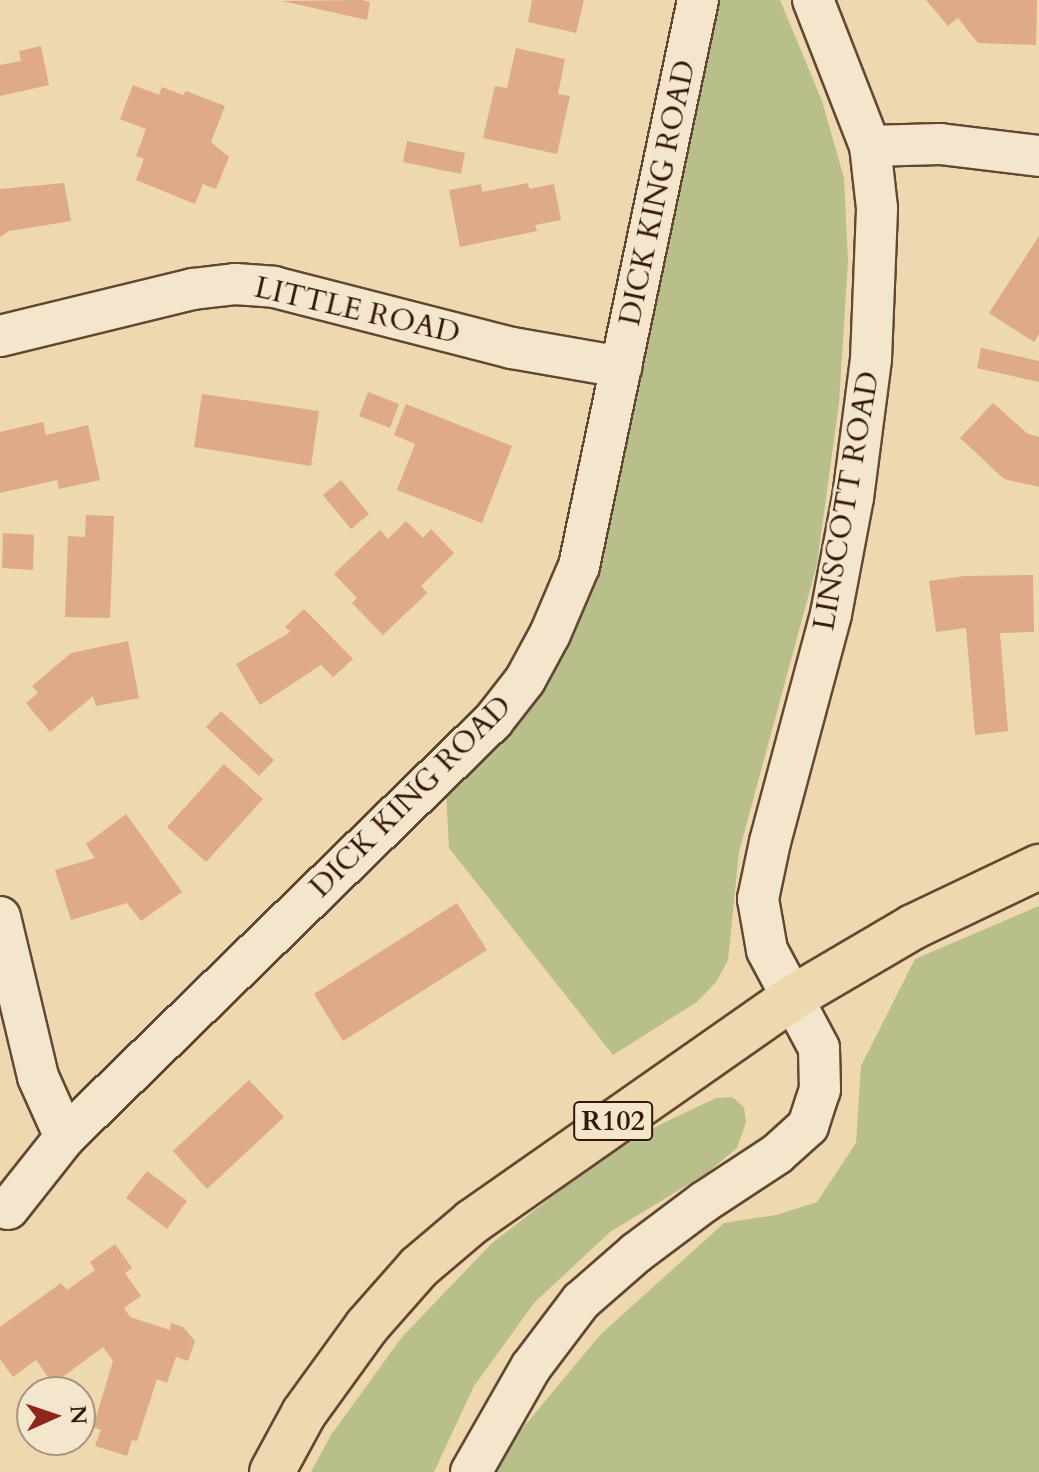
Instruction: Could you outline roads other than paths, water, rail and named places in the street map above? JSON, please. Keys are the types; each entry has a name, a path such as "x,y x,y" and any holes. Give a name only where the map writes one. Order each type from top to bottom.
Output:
{"main road":[{"name":"R102","path":"272,1472 304,1413 367,1326 419,1267 472,1222 792,998 913,927 1039,867"}],"street":[{"name":"DICK KING ROAD","path":"8,1209 65,1137 483,731 525,680 550,634 579,566 698,0"},
{"name":"LINSCOTT ROAD","path":"471,1472 531,1367 581,1301 636,1253 704,1202 760,1167 808,1126 820,1090 819,1048 767,950 760,925 758,899 770,842 831,614 853,498 871,359 877,208 870,146 813,0"},
{"path":"870,146 940,144 1039,156"},
{"name":"LITTLE ROAD","path":"0,336 193,289 235,284 274,287 512,348 621,367"},
{"path":"0,917 38,1077 65,1137"}]}
